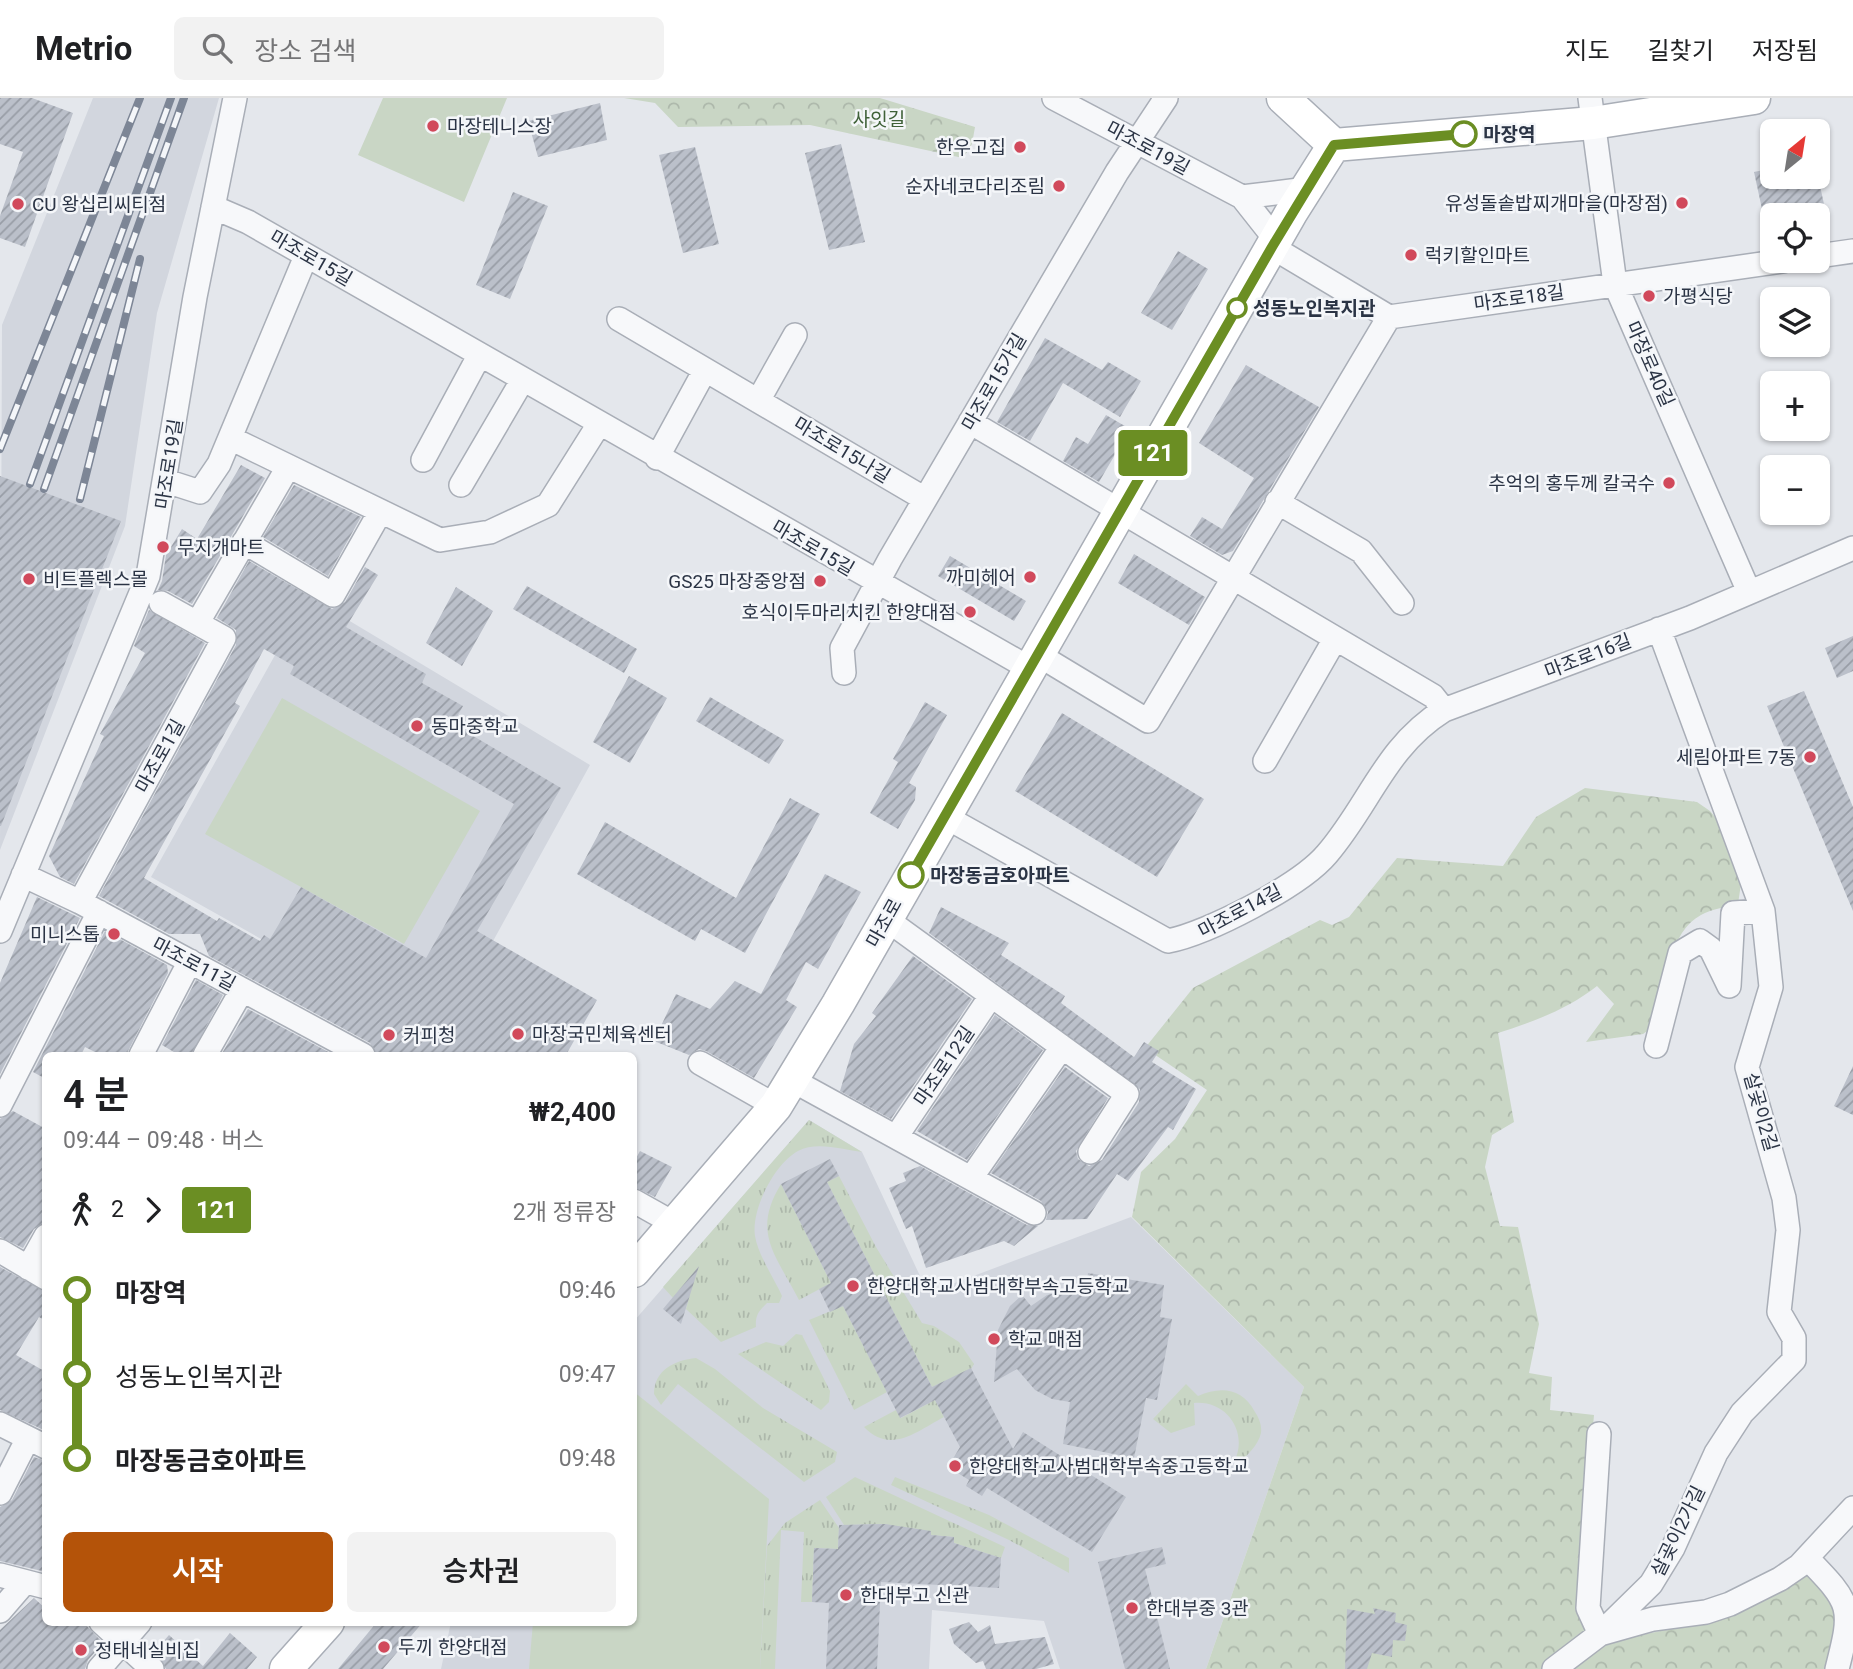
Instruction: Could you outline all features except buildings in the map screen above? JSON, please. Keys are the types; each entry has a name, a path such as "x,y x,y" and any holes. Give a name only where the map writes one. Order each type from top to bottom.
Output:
{"main road":[{"path":"1283,98 1334,145 1591,111 1754,98"},
{"name":"마조로","path":"637,1268 776,1106 1274,243 1334,145"},
{"path":"286,1669 324,1626"}],"street":[{"name":"마조로19길","path":"0,931 148,576 235,98"},
{"name":"마조로19길","path":"1054,98 1242,197"},
{"name":"마조로15가길","path":"844,673 842,648 876,584 1136,142 1166,98"},
{"name":"마장로40길","path":"1591,111 1615,284 1749,592"},
{"path":"1033,661 1148,721 1389,317 1274,243 1242,197 1307,189"},
{"name":"마조로15길","path":"214,207 306,256 876,584 1033,661"},
{"path":"1830,254 1853,251"},
{"path":"166,481 200,492 219,464 306,256"},
{"name":"마조로18길","path":"1389,317 1760,264"},
{"name":"마조로15나길","path":"619,319 925,499"},
{"path":"758,401 794,335"},
{"path":"423,460 479,356"},
{"path":"657,458 705,370"},
{"path":"461,485 522,380"},
{"path":"970,422 1119,513 1433,696 1444,710"},
{"path":"230,438 440,540 490,532 548,505 599,424"},
{"path":"198,622 288,467"},
{"path":"1277,502 1361,551 1402,603"},
{"path":"244,542 333,595 380,512"},
{"name":"마조로16길","path":"1444,710 1659,629 1853,548"},
{"name":"마조로1길","path":"0,1105 89,907 224,638 161,603"},
{"name":"살곶이2길","path":"1659,629 1763,911 1770,987 1747,1067 1784,1198 1788,1230 1779,1312 1794,1338 1794,1360"},
{"path":"1265,761 1335,639"},
{"name":"마조로14길","path":"944,816 1168,941 1192,936 1301,878 1327,854 1394,754 1420,725 1444,710"},
{"name":"마조로11길","path":"23,875 89,907 242,990 326,1046 351,1052"},
{"path":"1656,1046 1679,953 1700,941 1711,949 1729,986 1733,913 1763,911"},
{"path":"886,919 1127,1094 1090,1152"},
{"path":"143,1052 190,961"},
{"path":"207,1052 242,990"},
{"name":"마조로12길","path":"896,1137 991,996"},
{"path":"971,1178 1062,1047"},
{"path":"700,1063 776,1106"},
{"path":"792,1080 1034,1213"},
{"path":"637,1203 675,1224"},
{"path":"0,1251 37,1273 42,1252"},
{"name":"살곶이2가길","path":"1600,1634 1651,1584 1673,1548 1716,1453 1742,1413 1794,1360"},
{"path":"0,1424 37,1443 0,1493"},
{"path":"1599,1434 1588,1608 1600,1634"},
{"path":"1554,1669 1600,1634 1653,1619 1706,1612 1730,1604 1780,1579 1807,1558 1853,1508"},
{"path":"1807,1558 1848,1598 1849,1616 1837,1669"},
{"path":"0,1575 35,1585"},
{"path":"0,1611 35,1585"},
{"path":"105,1626 152,1669"},
{"path":"99,1669 137,1626"}],"shaded area":[{"path":"93,98 219,98 157,313 125,526 0,850 2,325"},
{"path":"308,596 590,765 439,1039 151,877"},
{"name":"한양대학교사범대학부속중고등학교","path":"809,1120 862,1152 928,1293 1131,1217 1304,1387 1206,1669 1060,1669 1044,1621 932,1610 929,1669 441,1669 450,1626 637,1626 637,1318"}],"green space":[{"name":"마장테니스장","path":"383,98 507,98 464,202 358,155"},
{"name":"사잇길","path":"624,98 880,98 975,127 972,144 963,158 810,125 678,127 655,103"},
{"path":"282,698 480,811 404,944 205,834"},
{"path":"1585,788 1697,802 1710,811 1720,823 1742,877 1738,904 1701,915 1690,923 1681,935 1668,964 1656,1025 1643,1034 1586,1042 1614,1004 1597,986 1550,1014 1498,1033 1514,1122 1492,1135 1485,1167 1500,1226 1518,1227 1539,1324 1529,1373 1552,1377 1550,1410 1594,1415 1577,1612 1596,1645 1720,1618 1799,1575 1812,1575 1841,1607 1829,1669 1206,1669 1304,1387 1132,1217 1141,1172 1175,1139 1207,1090 1145,1048 1193,988 1320,920 1332,925 1349,917 1397,858 1503,866 1536,817"},
{"path":"809,1120 862,1152 830,1147 805,1148 789,1157 781,1166 761,1201 755,1236 759,1251 782,1296 779,1303 767,1303 762,1308 757,1316 756,1327 721,1342 686,1309 689,1297 680,1289 673,1298 663,1287"},
{"path":"839,1176 876,1247 922,1323 934,1326 959,1342 974,1364 971,1369 932,1387 827,1182"},
{"path":"781,1184 831,1283 799,1300 775,1256 767,1230 772,1201"},
{"path":"843,1306 887,1392 854,1410 809,1320"},
{"path":"796,1334 802,1335 830,1391 829,1402 821,1410 738,1354 766,1342 783,1346"},
{"path":"696,1358 715,1369 763,1408 837,1452 835,1462 804,1482 678,1384 661,1405 654,1394 662,1373 673,1364"},
{"path":"1186,1384 1198,1396 1215,1391 1230,1391 1250,1404 1261,1424 1260,1438 1238,1464 1234,1462 1238,1451 1237,1430 1232,1420 1216,1407 1206,1403 1194,1403 1195,1425 1171,1433 1153,1419"},
{"path":"637,1394 769,1499 760,1669 529,1669 533,1626 637,1626"},
{"path":"935,1400 944,1417 904,1438 884,1439 864,1427 896,1410 901,1418"},
{"path":"855,1477 1005,1547 1001,1558 954,1543 954,1537 931,1535 885,1524 844,1525 826,1497"},
{"path":"895,1477 989,1515 1069,1558 1069,1573 1009,1540 891,1485"},
{"path":"820,1500 839,1528 838,1549 814,1548 812,1602 801,1602 804,1532 781,1530 775,1669 760,1669 767,1546 785,1523"}],"railway":[{"path":"0,449 140,98"},
{"path":"30,484 171,98"},
{"path":"44,489 184,98"},
{"path":"80,499 140,259"}],"bus line":[{"name":"121","path":"911,875 1272,247 1334,145 1464,134"}],"place":[{"name":"마장테니스장","path":"433,126"},
{"name":"마장역","path":"1464,134"},
{"name":"한우고집","path":"1020,147"},
{"name":"순자네코다리조림","path":"1059,186"},
{"name":"유성돌솥밥찌개마을(마장점)","path":"1682,203"},
{"name":"CU 왕십리씨티점","path":"18,204"},
{"name":"럭키할인마트","path":"1411,255"},
{"name":"가평식당","path":"1649,296"},
{"name":"성동노인복지관","path":"1237,308"},
{"name":"추억의 홍두께 칼국수","path":"1669,483"},
{"name":"무지개마트","path":"163,547"},
{"name":"까미헤어","path":"1030,577"},
{"name":"비트플렉스몰","path":"29,579"},
{"name":"GS25 마장중앙점","path":"820,581"},
{"name":"호식이두마리치킨 한양대점","path":"970,612"},
{"name":"동마중학교","path":"417,726"},
{"name":"세림아파트 7동","path":"1810,757"},
{"name":"마장동금호아파트","path":"911,875"},
{"name":"미니스톱","path":"114,934"},
{"name":"마장국민체육센터","path":"518,1034"},
{"name":"커피청","path":"389,1035"},
{"name":"한양대학교사범대학부속고등학교","path":"853,1286"},
{"name":"학교 매점","path":"994,1339"},
{"name":"한양대학교사범대학부속중고등학교","path":"955,1466"},
{"name":"한대부고 신관","path":"846,1595"},
{"name":"한대부중 3관","path":"1132,1608"},
{"name":"두끼 한양대점","path":"384,1647"},
{"name":"정태네실비집","path":"81,1650"}]}
